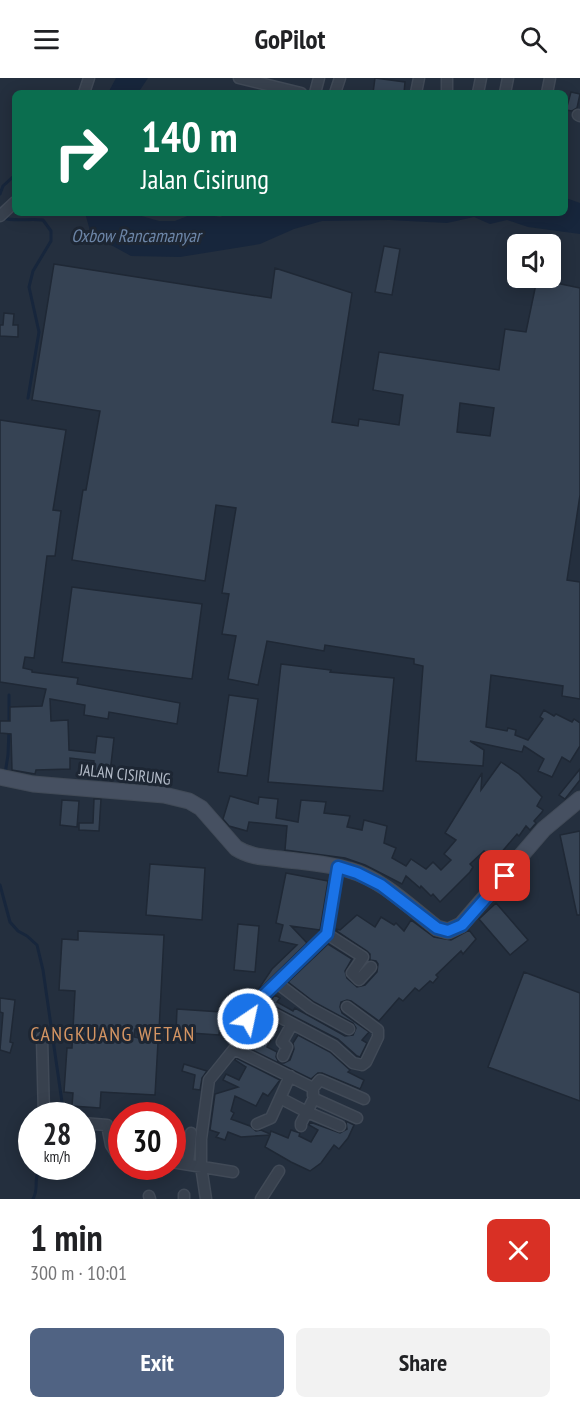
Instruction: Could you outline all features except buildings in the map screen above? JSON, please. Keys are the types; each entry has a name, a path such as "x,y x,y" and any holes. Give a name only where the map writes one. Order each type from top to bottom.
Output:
{"main road":[{"name":"JALAN CISIRUNG","path":"4,778 33,784 164,795 189,801 201,808 236,848 248,855 338,867 369,878 437,928 448,931 462,925 544,829 580,800"}],"street":[{"path":"239,78 255,80 269,89"},
{"path":"206,1199 201,1166 202,1125 209,1080 234,1049 257,1005 327,934 338,867"},
{"path":"327,934 362,956 363,958 352,974 359,980 371,967"},
{"path":"277,983 310,1008 349,1029"},
{"path":"257,1005 334,1046 353,1063 362,1065 366,1062 378,1037 378,1029 347,1006"},
{"path":"283,1056 287,1046 282,1042 292,1024"},
{"path":"42,1038 44,1102"},
{"path":"234,1049 290,1076 313,1093 357,1118"},
{"path":"257,1125 271,1118 290,1076"},
{"path":"302,1126 301,1123 320,1080 364,1099"},
{"path":"280,1098 340,1126"},
{"path":"96,1124 107,1125 108,1130"},
{"path":"191,1133 188,1164 233,1172"},
{"path":"250,1199 253,1197 259,1199 279,1171"}],"water":[{"path":"116,78 148,78 140,90 110,90"},
{"name":"Oxbow Rancamanyar","path":"568,199 580,203 580,234 528,227 507,220 490,224 474,217 447,223 389,220 322,221 294,229 260,244 180,257 131,256 91,234 86,216 142,216 159,221 175,221 188,216 568,216"}],"waterway":[{"path":"0,194 3,186 12,178"},
{"path":"3,218 43,220 51,231 51,241 33,271 29,287 39,332 28,398"},
{"path":"9,695 9,723"},
{"path":"5,774 9,730"},
{"path":"0,885 10,922 37,945 43,970 62,1102"},
{"path":"33,1199 37,1180"}],"district":[{"name":"CANGKUANG WETAN","path":"113,1034"}],"route":[{"path":"248,1019 265,994 327,934 338,867 369,878 381,885 443,931 453,930 462,925 505,876"}]}
